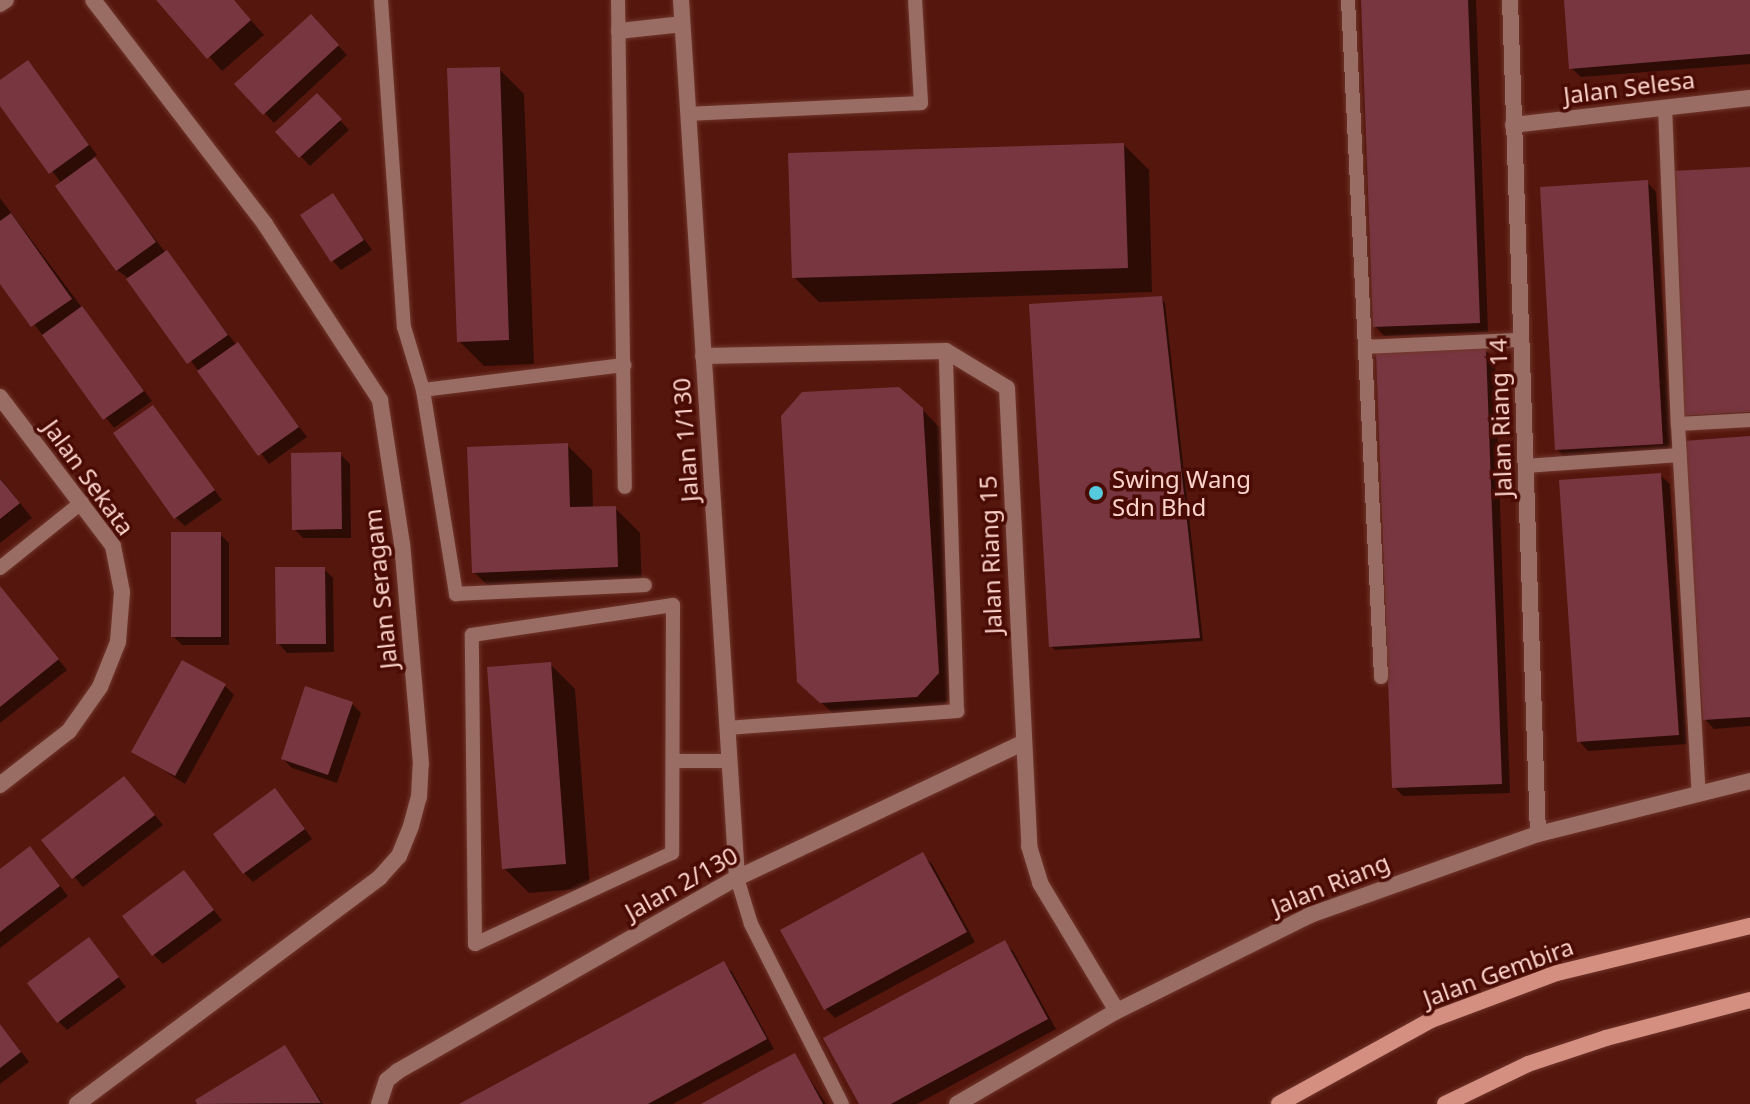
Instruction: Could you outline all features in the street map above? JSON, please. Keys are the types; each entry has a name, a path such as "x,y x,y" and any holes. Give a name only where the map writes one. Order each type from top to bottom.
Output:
{"main road":[{"name":"Jalan Gembira","path":"1279,1104 1431,1020 1557,973 1750,926"},
{"path":"1445,1104 1528,1064 1606,1038 1750,1000"}],"street":[{"path":"0,4 6,0"},
{"name":"Jalan Seragam","path":"77,1104 380,877 399,856 411,826 419,797 421,764 402,544 380,400 265,224 93,0"},
{"name":"Jalan 1/130","path":"681,0 737,878"},
{"name":"Jalan Riang 14","path":"1510,0 1538,834"},
{"path":"619,31 682,24"},
{"name":"Jalan Selesa","path":"1513,125 1750,98"},
{"path":"703,356 946,351"},
{"name":"Jalan Riang 15","path":"946,351 1007,388 1023,743 1033,866 1117,1011"},
{"name":"Jalan Sekata","path":"0,397 113,546 122,592 118,642 100,687 69,731 0,785"},
{"name":"Jalan 2/130","path":"380,1098 398,1071 737,878 1023,743"},
{"name":"Jalan Riang","path":"957,1104 1117,1011 1310,915 1538,834 1750,781"}],"lane":[{"path":"381,0 404,327 423,390 456,594 645,585"},
{"path":"618,0 625,487"},
{"path":"688,114 921,103 915,0"},
{"path":"1348,0 1381,677"},
{"path":"1665,107 1678,424 1699,794"},
{"path":"1365,347 1521,340"},
{"path":"727,728 957,711 946,351"},
{"path":"423,390 624,365"},
{"path":"1678,424 1750,420"},
{"path":"1525,466 1680,455"},
{"path":"0,568 82,502"},
{"path":"673,605 675,761 672,853 475,944 472,635 673,605"},
{"path":"675,761 729,761"},
{"path":"737,878 751,924 842,1104"}],"building":[{"path":"156,0 234,0 251,20 207,59"},
{"path":"1361,0 1468,0 1480,323 1373,327"},
{"path":"1564,0 1750,0 1750,54 1569,69"},
{"path":"311,14 339,45 263,115 234,84"},
{"path":"28,60 89,145 49,174 0,106 0,80"},
{"path":"500,67 509,340 457,342 447,68"},
{"path":"317,93 342,119 299,158 275,132"},
{"path":"1124,143 1128,268 792,278 788,153"},
{"path":"95,157 156,242 116,271 55,186"},
{"path":"1750,167 1750,412 1683,416 1672,171"},
{"path":"1648,180 1663,444 1555,450 1540,187"},
{"path":"333,193 364,240 331,262 300,215"},
{"path":"11,213 72,299 31,327 0,284 0,221"},
{"path":"167,250 228,335 187,364 126,279"},
{"path":"1162,296 1200,638 1049,647 1029,304"},
{"path":"82,306 144,391 103,420 42,335"},
{"path":"238,342 299,427 258,456 197,371"},
{"path":"1486,348 1502,784 1392,788 1376,353"},
{"path":"899,387 923,408 939,673 917,697 820,703 797,682 781,416 802,392"},
{"path":"153,405 215,490 174,519 113,433"},
{"path":"1750,436 1750,717 1703,720 1684,441"},
{"path":"568,443 570,507 616,506 618,567 472,573 467,447"},
{"path":"341,452 342,529 292,530 291,453"},
{"path":"1661,473 1679,735 1577,742 1559,480"},
{"path":"0,479 20,503 0,519"},
{"path":"171,532 221,532 221,637 171,637"},
{"path":"275,567 325,567 326,644 276,644"},
{"path":"0,586 59,659 0,707"},
{"path":"182,660 226,684 175,776 131,752"},
{"path":"551,662 566,864 502,869 487,667"},
{"path":"305,686 353,702 328,775 281,759"},
{"path":"124,776 155,815 72,879 41,840"},
{"path":"275,788 305,829 243,874 213,834"},
{"path":"30,846 60,886 0,932 0,869"},
{"path":"923,852 967,932 824,1010 780,930"},
{"path":"184,870 214,910 152,956 122,916"},
{"path":"89,937 119,977 57,1023 27,983"},
{"path":"1005,940 1048,1019 891,1104 859,1104 823,1038"},
{"path":"724,961 767,1039 648,1104 459,1104"},
{"path":"0,1024 21,1052 0,1068"},
{"path":"285,1045 321,1103 197,1104 195,1100"},
{"path":"795,1053 823,1104 701,1104 766,1068"}],"place":[{"name":"Swing Wang Sdn Bhd","path":"1096,493"}]}
